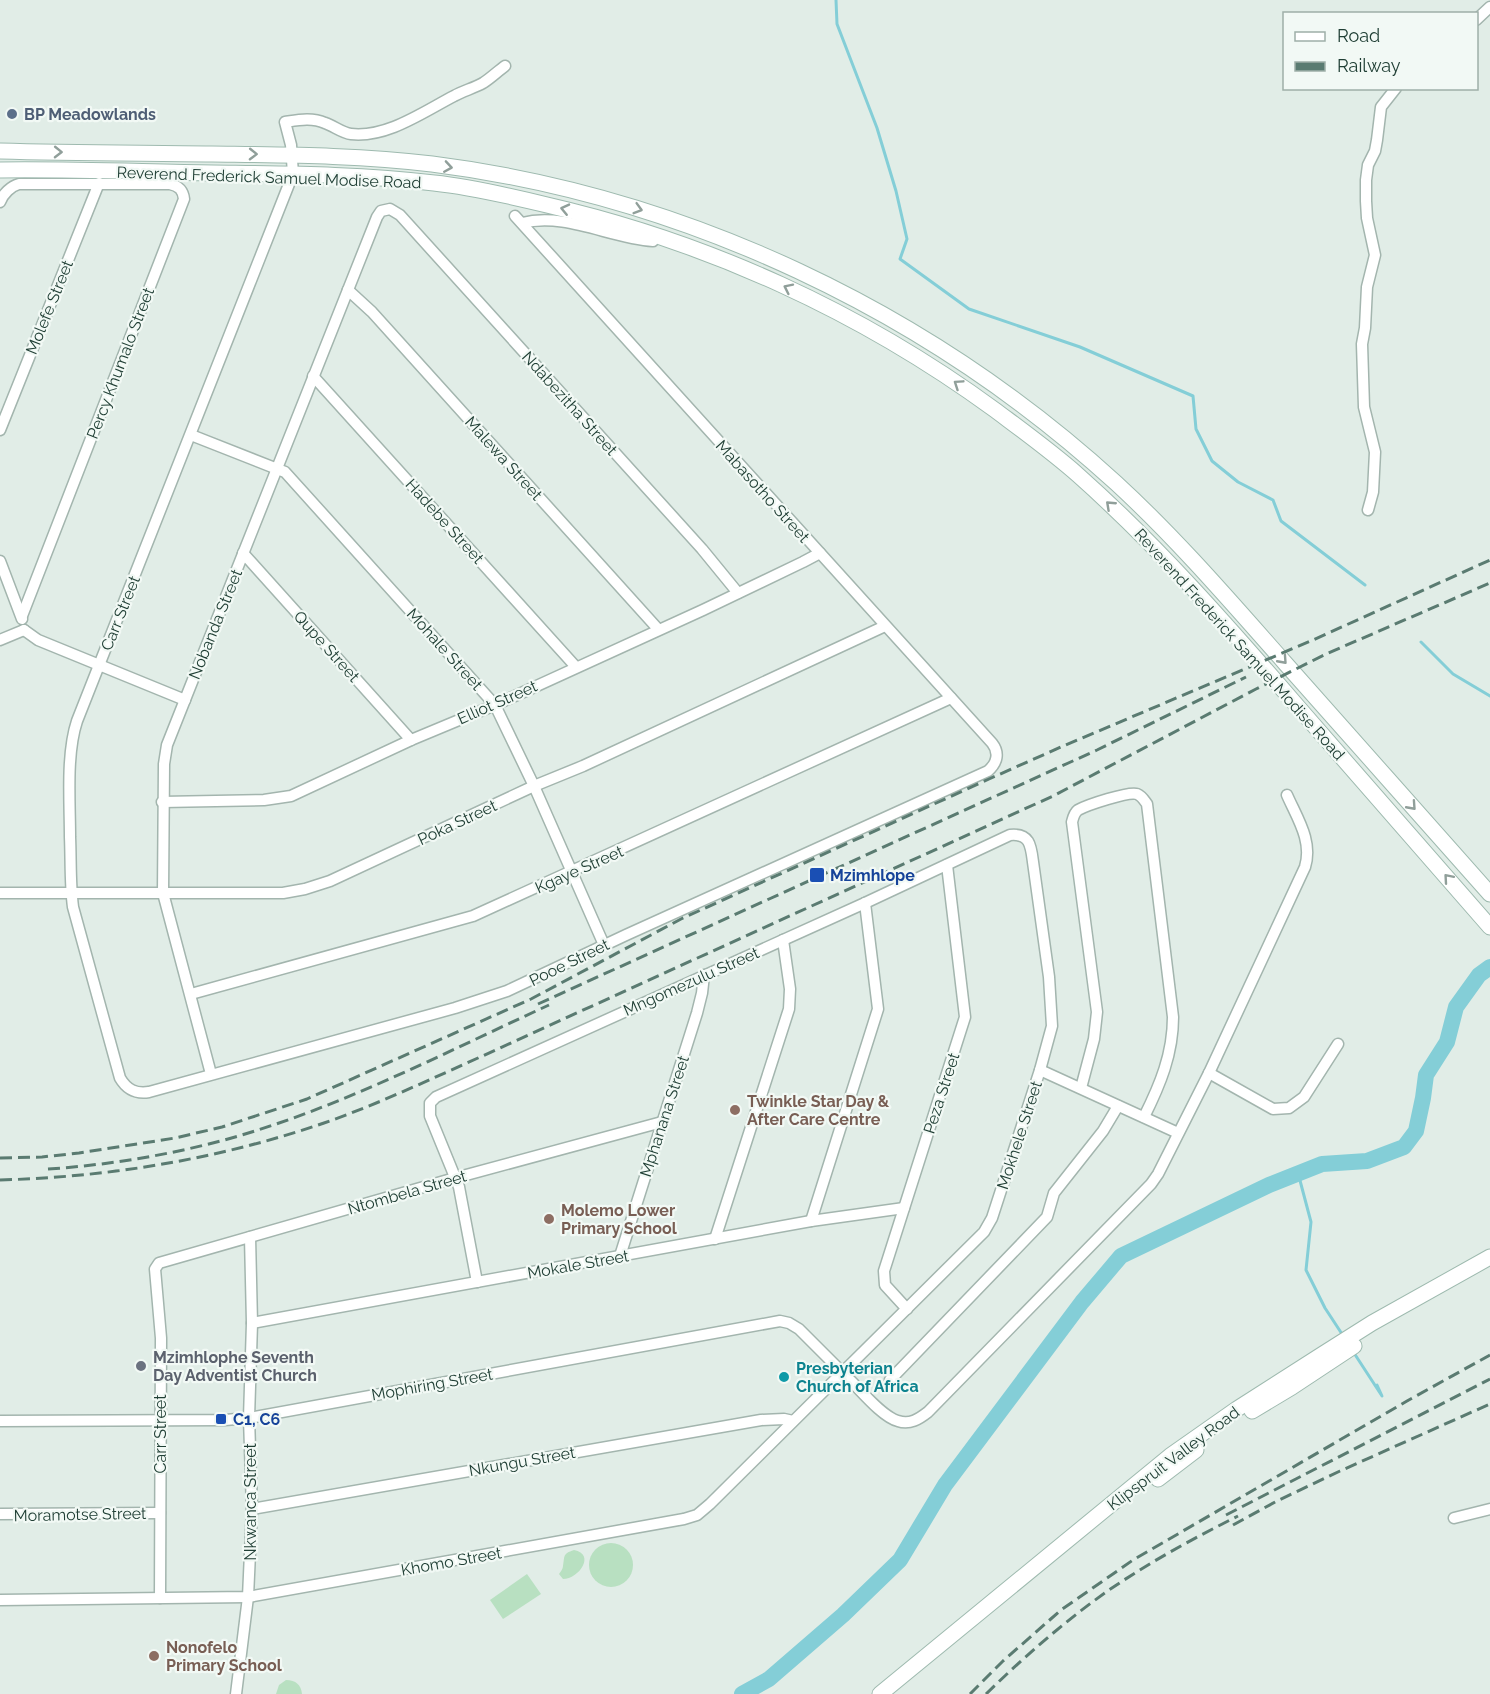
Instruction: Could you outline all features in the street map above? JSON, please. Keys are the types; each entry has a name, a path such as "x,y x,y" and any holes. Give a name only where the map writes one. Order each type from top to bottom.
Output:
{"main road":[{"name":"Reverend Frederick Samuel Modise Road","path":"0,152 292,155 379,159 432,164 479,172 559,187 699,230 777,261 866,305 936,346 1006,393 1101,469 1210,578 1490,894"},
{"name":"Reverend Frederick Samuel Modise Road","path":"4,171 293,174 432,182 463,187 585,214 674,241 742,267 849,318 927,363 981,400 1075,472 1144,537 1224,622 1488,924"},
{"name":"Klipspruit Valley Road","path":"895,1694 1163,1475 1325,1359 1490,1257"},
{"name":"Klipspruit Valley Road","path":"1375,1327 1490,1268"},
{"name":"Klipspruit Valley Road","path":"880,1694 1170,1456 1237,1409 1325,1359"}],"street":[{"path":"1478,18 1490,7"},
{"name":"Carr Street","path":"127,1087 120,1078 73,907 71,893 71,747 77,721 293,174 292,155 285,122 303,119 324,122 349,134 378,131 408,122 483,82 505,66"},
{"path":"1368,510 1373,492 1375,452 1364,407 1362,344 1367,287 1375,255 1367,218 1366,180 1368,165 1375,151 1381,107 1394,90"},
{"name":"Molefe Street","path":"0,429 99,183"},
{"name":"Percy Khumalo Street","path":"0,202 4,194 16,184 170,184 180,188 184,199 22,616"},
{"name":"Nobanda Street","path":"211,1074 163,893 162,802 167,745 379,214 387,209 400,215"},
{"name":"Ndabezitha Street","path":"400,215 702,549 738,593"},
{"name":"Mabasotho Street","path":"674,241 649,241 588,226 559,222 518,220 996,747 996,759 990,769"},
{"name":"Malewa Street","path":"348,290 372,312 658,629"},
{"name":"Hadebe Street","path":"313,376 576,667"},
{"name":"Mohale Street","path":"191,435 285,472 495,705 534,786 604,945"},
{"name":"Qupe Street","path":"243,553 411,740"},
{"name":"Elliot Street","path":"162,802 264,800 291,796 411,740 495,705 820,553"},
{"path":"0,561 22,616 24,630 38,640 185,699"},
{"name":"Poka Street","path":"0,893 283,893 312,887 594,761 885,626"},
{"path":"0,640 24,630"},
{"name":"Kgaye Street","path":"191,994 462,920 951,698"},
{"name":"Pooe Street","path":"127,1087 136,1092 149,1092 432,1015 500,994 990,769"},
{"path":"1081,1088 1094,1039 1097,1012 1073,818 1079,810 1127,794 1137,794 1143,797 1147,804 1173,1017 1173,1034 1167,1065 1144,1117"},
{"name":"Mophiring Street","path":"0,1421 249,1418 780,1321 799,1329 892,1419 903,1422 918,1420 1151,1184 1158,1174 1209,1073 1306,862 1307,843 1287,795"},
{"name":"Mngomezulu Street","path":"455,1178 430,1116 429,1107 436,1097 866,903 1010,835 1018,835 1027,839"},
{"name":"Mokhele Street","path":"842,1372 988,1226 1002,1190 1051,1035 1049,977 1030,843 1027,839"},
{"name":"Peza Street","path":"907,1309 885,1285 885,1267 965,1017 947,865"},
{"path":"811,1221 878,1009 866,903"},
{"path":"715,1239 789,1009 790,989 783,940"},
{"name":"Mphanana Street","path":"620,1256 697,1013 704,975"},
{"path":"1209,1073 1273,1109 1288,1108 1304,1097 1338,1044"},
{"path":"1040,1070 1179,1133"},
{"path":"890,1380 1047,1217 1054,1193 1103,1131 1118,1106"},
{"name":"Ntombela Street","path":"155,1269 162,1262 455,1178 662,1122"},
{"path":"455,1178 460,1190 477,1282"},
{"name":"Mokale Street","path":"252,1323 811,1221 904,1208"},
{"name":"Nkwanca Street","path":"236,1694 248,1597 252,1509 249,1418 252,1323 250,1237"},
{"name":"Carr Street","path":"155,1269 161,1338 160,1598"},
{"name":"Khomo Street","path":"0,1600 248,1597 684,1519 697,1515 710,1504 842,1372"},
{"name":"Nkungu Street","path":"252,1509 728,1425 773,1418 793,1421"},
{"path":"1454,1518 1490,1509"},
{"name":"Moramotse Street","path":"0,1514 160,1513"}],"green space":[{"path":"611,1543 626,1550 633,1565 626,1580 611,1587 596,1580 589,1565 596,1550"},
{"path":"574,1550 581,1552 584,1556 583,1566 575,1575 563,1579 559,1574 563,1568 565,1556"},
{"path":"527,1574 541,1594 503,1619 490,1600"},
{"path":"286,1680 297,1684 302,1694 276,1694 279,1685"}],"waterway":[{"path":"836,0 837,24 877,128 896,191 907,239 900,259 969,309 1080,347 1193,396 1196,429 1212,461 1238,482 1273,500 1281,521 1365,585"},
{"path":"1421,642 1453,674 1490,696"},
{"path":"742,1694 769,1679 843,1615 900,1560 945,1485 1082,1302 1121,1256 1269,1185 1322,1164 1367,1161 1404,1147 1416,1131 1426,1075 1447,1042 1456,1007 1479,975 1490,967"},
{"path":"1298,1173 1311,1222 1306,1270 1325,1308 1342,1334"},
{"path":"1354,1353 1382,1396 1377,1385"}],"railway":[{"path":"0,1158 79,1153 175,1138 222,1127 307,1099 531,999 681,919 1061,747 1313,640 1490,560"},
{"path":"0,1180 82,1175 164,1164 245,1147 324,1123 360,1109 467,1063 1053,796 1326,654 1490,583"},
{"path":"538,1004 1097,750 1246,677"},
{"path":"48,1169 94,1165 161,1154 206,1145 269,1126 351,1096 549,1005"},
{"path":"970,1694 1003,1661 1061,1610 1133,1560 1490,1355"},
{"path":"1226,1515 1490,1379"},
{"path":"1233,1525 1340,1471 1490,1404"},
{"path":"986,1694 1046,1639 1109,1590 1172,1551 1238,1516"}],"place":[{"name":"BP Meadowlands","path":"12,114"},
{"name":"Mzimhlope","path":"817,875"},
{"name":"Twinkle Star Day & After Care Centre","path":"735,1110"},
{"name":"Molemo Lower Primary School","path":"549,1219"},
{"name":"Mzimhlophe Seventh Day Adventist Church","path":"141,1366"},
{"name":"Presbyterian Church of Africa","path":"784,1377"},
{"name":"C1, C6","path":"221,1419"},
{"name":"Nonofelo Primary School","path":"154,1656"}]}
